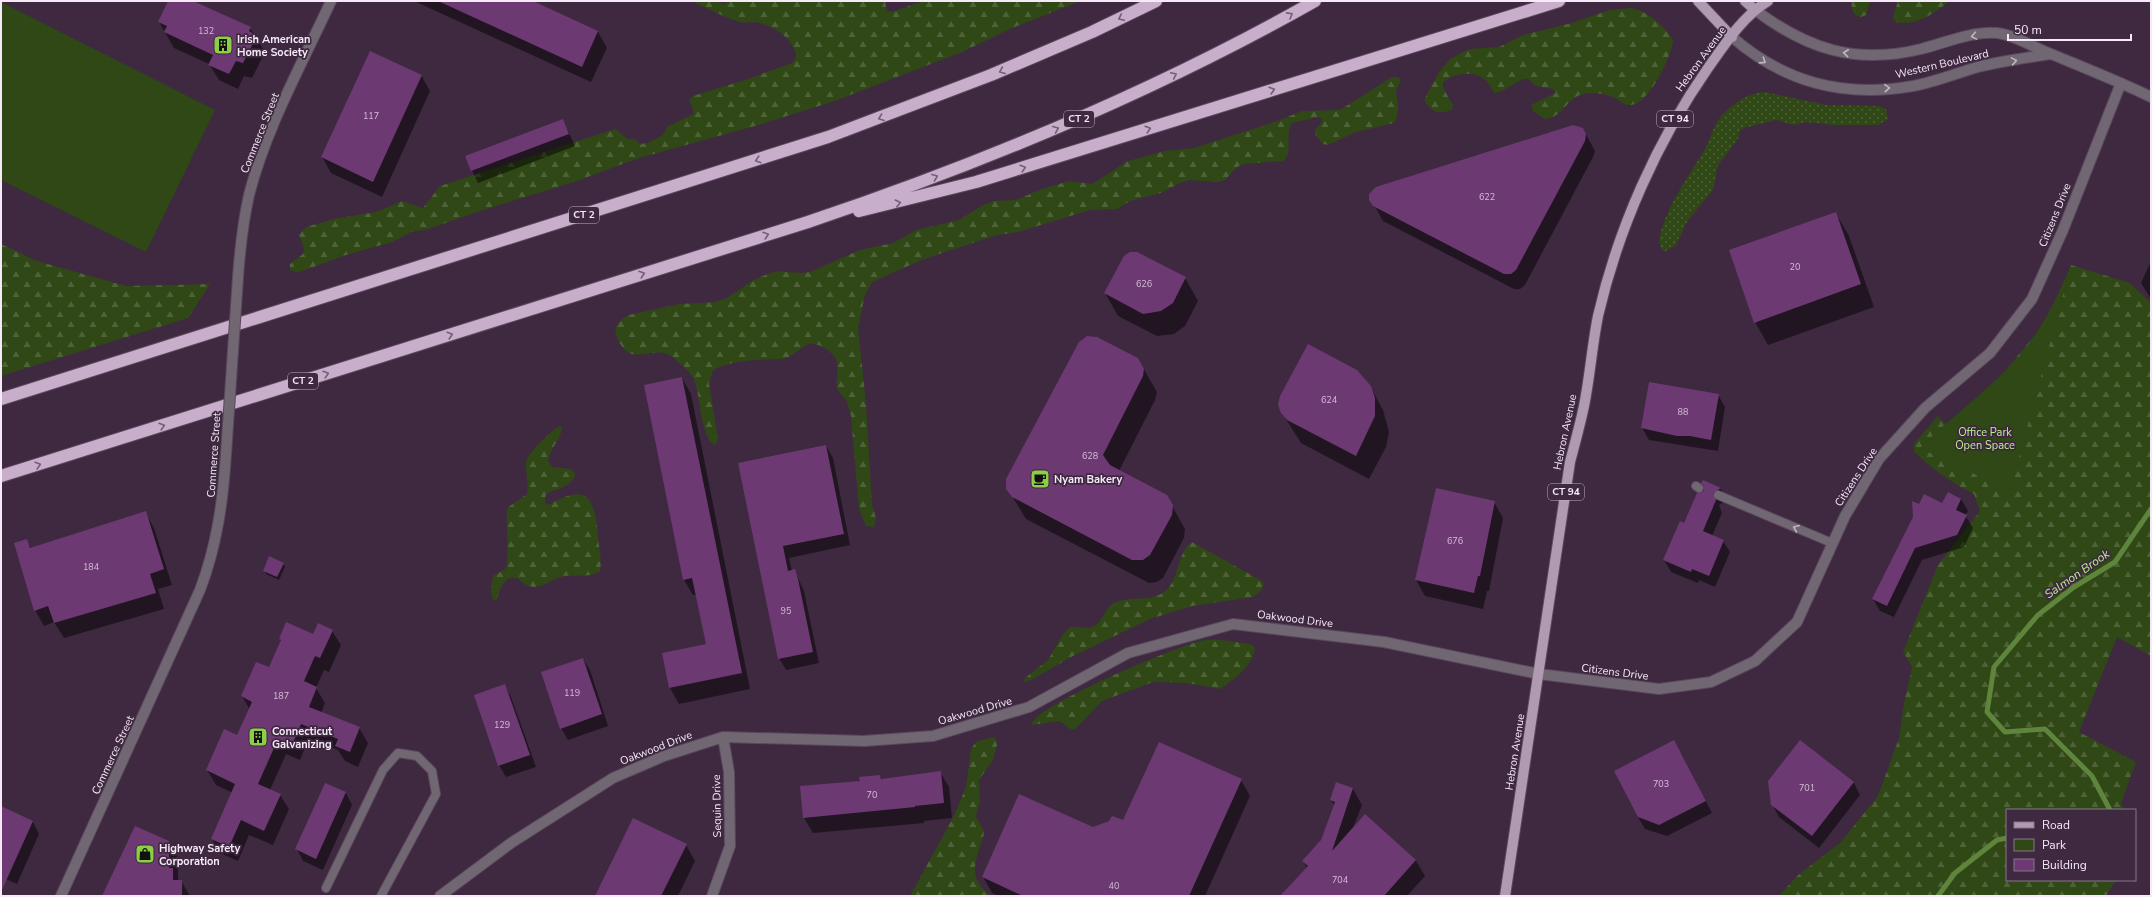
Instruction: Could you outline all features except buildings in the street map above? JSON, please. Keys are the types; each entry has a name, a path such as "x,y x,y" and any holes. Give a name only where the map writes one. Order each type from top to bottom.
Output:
{"highway":[{"name":"CT 2","path":"1,399 836,134 920,104 1022,63 1156,1"},
{"name":"CT 2","path":"1,476 832,214 959,168 1082,117 1221,52 1315,1"},
{"path":"832,214 883,206 976,182 1559,1"}],"main road":[{"path":"1698,1 1732,36"},
{"path":"1745,1 1754,5"},
{"name":"Hebron Avenue","path":"1505,896 1570,462 1584,405 1595,333 1606,285 1633,209 1666,135 1695,86 1754,5 1768,1"}],"street":[{"name":"Commerce Street","path":"61,896 200,590 218,529 226,454 238,277 245,216 258,164 277,118 331,1"},
{"name":"Western Boulevard","path":"1754,5 1794,36 1817,47 1839,53 1900,53 1951,40 1997,33 2006,35 2050,54 2089,68 2151,97"},
{"name":"Western Boulevard","path":"1732,36 1763,61 1795,77 1828,86 1859,89 1914,85 1979,67 2050,54"},
{"name":"Citizens Drive","path":"1539,674 1659,689 1711,682 1755,661 1797,622 1844,516 1879,459 1925,408 1990,353 2032,299 2063,230 2120,83"},
{"name":"Oakwood Drive","path":"440,896 511,843 613,778 664,756 723,737 864,741 933,736 1029,707 1128,653 1233,624 1384,642 1539,674"},
{"name":"Sequin Drive","path":"712,896 730,846 729,772 723,737"}],"lane":[{"path":"1718,495 1832,543"},
{"path":"326,888 382,770 398,753 417,756 432,771 436,794 381,893 381,896"}],"green space":[{"path":"691,1 715,1 724,4 728,1 885,1 887,11 892,12 923,1 1081,1 1012,28 962,52 832,102 755,126 639,158 574,182 428,229 411,232 392,242 346,255 302,271 297,272 290,270 290,264 303,254 304,248 299,235 306,227 334,219 376,212 402,201 423,208 440,186 615,129 628,139 635,139 640,144 647,143 663,135 667,127 693,114 694,112 689,100 693,96 745,80 792,63 795,60 796,53 791,44 778,31 761,23 734,20"},
{"path":"1851,1 1870,1 1866,15 1861,17 1854,14"},
{"path":"1898,1 1950,1 1924,18 1910,23 1903,23 1895,22 1893,17"},
{"path":"1,2 215,110 146,252 1,180"},
{"path":"1631,8 1643,12 1655,20 1673,40 1664,68 1658,79 1644,98 1636,103 1627,105 1613,97 1592,93 1584,94 1575,97 1556,116 1545,119 1533,111 1531,105 1556,93 1553,89 1536,86 1528,79 1523,79 1500,92 1494,93 1485,79 1474,74 1457,75 1443,82 1443,88 1453,105 1452,110 1439,112 1433,110 1424,100 1439,72 1450,59 1469,49 1499,47 1523,35 1572,23 1610,10"},
{"path":"1392,77 1398,77 1401,80 1396,91 1398,107 1397,117 1395,122 1390,124 1356,132 1328,145 1323,144 1315,134 1315,130 1322,122 1322,119 1318,117 1292,123 1289,132 1288,153 1283,161 1244,164 1237,167 1225,180 1218,182 1189,180 1161,193 1130,201 1117,209 1090,210 1018,232 997,235 924,259 872,282 865,295 858,328 866,403 872,505 876,518 874,527 866,526 859,509 851,416 847,402 837,389 836,359 828,350 819,345 809,344 782,359 738,362 721,366 713,370 709,383 718,440 715,445 710,441 706,434 696,387 693,377 688,371 670,355 665,353 659,352 638,355 629,353 622,347 617,339 615,330 618,323 629,315 679,304 715,302 727,298 755,279 776,271 801,273 810,272 860,250 893,243 916,230 959,220 983,205 994,201 1016,200 1042,189 1069,181 1092,184 1128,161 1165,151 1194,148 1275,122 1302,111 1340,110"},
{"path":"1765,92 1826,105 1879,106 1886,109 1888,119 1878,125 1833,125 1806,122 1794,125 1776,120 1744,128 1740,131 1738,139 1718,165 1713,190 1688,220 1676,245 1664,252 1661,248 1659,238 1668,212 1705,149 1717,122 1737,102 1747,96"},
{"path":"1,244 37,261 126,286 210,284 188,318 1,376"},
{"path":"2071,265 2130,283 2151,303 2151,656 2117,637 2079,732 2136,762 2121,803 2124,809 2006,809 2006,881 2115,881 2106,896 1779,896 1797,876 1841,842 1878,796 1899,738 1904,703 1912,667 1903,652 1938,565 1980,511 1974,494 1942,475 1928,464 1914,452 1914,444 1938,416 1964,443 2010,365 2035,335 2051,311"},
{"name":"Office Park Open Space","path":"2071,265 2010,491 1920,448 1984,391 2020,355 2043,323"},
{"path":"560,426 562,427 561,431 548,461 552,467 571,469 575,473 574,478 568,484 546,494 545,503 549,505 562,498 573,495 581,495 587,498 592,504 597,524 601,558 600,571 592,575 564,576 535,587 528,586 514,577 510,578 504,583 499,591 497,599 494,601 491,592 493,576 505,569 507,565 507,508 527,494 527,458 540,442"},
{"path":"1192,542 1262,581 1264,584 1261,591 1253,597 1192,606 1150,619 1073,656 1029,681 1024,682 1025,678 1048,660 1064,633 1070,627 1085,628 1094,626 1100,621 1109,607 1116,602 1128,599 1153,597 1164,592 1173,581 1183,553"},
{"path":"1203,640 1221,640 1251,644 1255,648 1251,660 1242,672 1220,689 1188,683 1153,682 1102,701 1075,729 1070,729 1060,721 1032,725 1038,716 1054,705 1106,679 1184,646"},
{"path":"993,737 996,739 997,745 993,760 979,780 980,801 976,816 984,835 975,865 976,878 979,884 991,896 910,896 954,816 966,787 971,749 976,742"}],"waterway":[{"name":"Salmon Brook","path":"2109,809 2092,776 2045,729 2005,732 1987,712 1994,667 2038,615 2074,587 2115,562 2151,509"},
{"name":"Salmon Brook","path":"1938,896 1955,873 1997,840 2006,838"}],"place":[{"name":"Irish American Home Society","path":"223,45"},
{"name":"Nyam Bakery","path":"1040,479"},
{"name":"Connecticut Galvanizing","path":"258,737"},
{"name":"Highway Safety Corporation","path":"145,854"}]}
